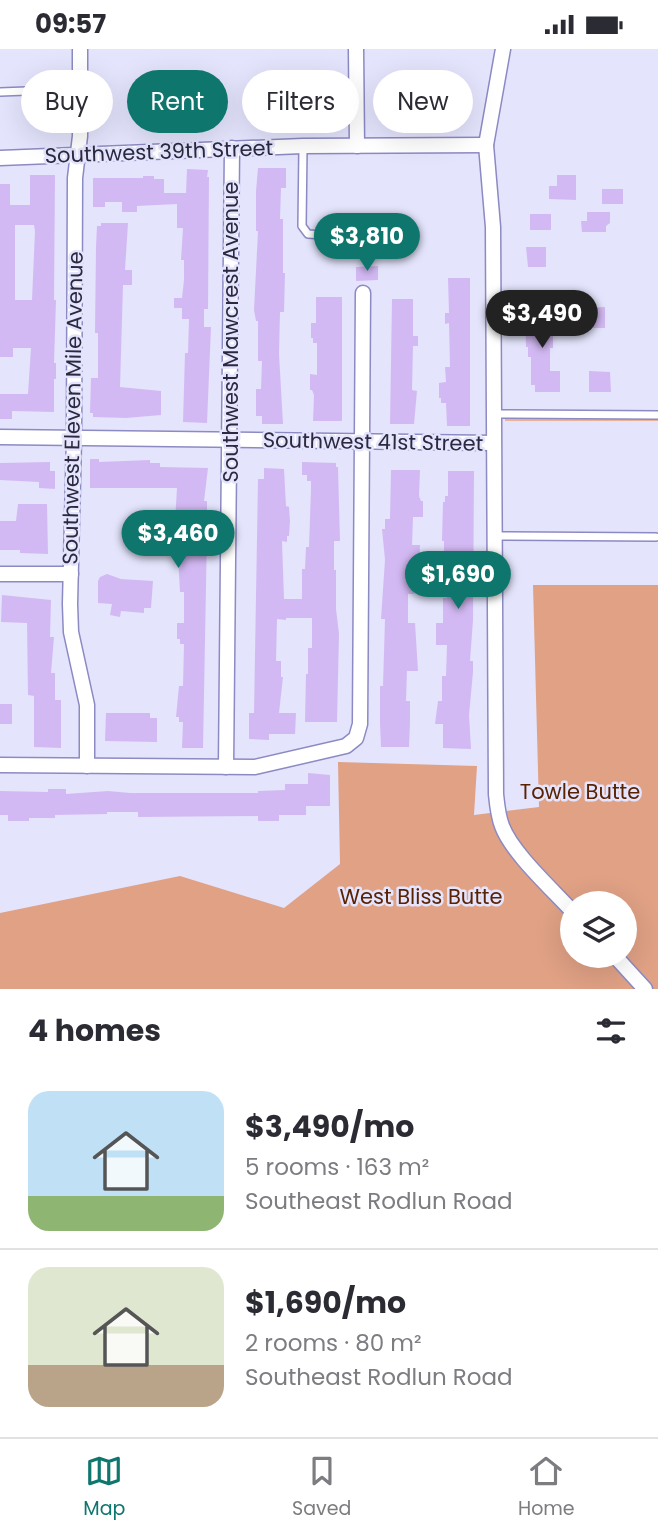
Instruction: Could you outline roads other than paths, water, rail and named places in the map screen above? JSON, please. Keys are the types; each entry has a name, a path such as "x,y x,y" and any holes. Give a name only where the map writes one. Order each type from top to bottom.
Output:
{"street":[{"name":"Southwest Eleven Mile Avenue","path":"80,49 80,70"},
{"path":"356,49 357,146"},
{"path":"503,49 486,145 493,227 495,768 498,811 507,837 560,898"},
{"name":"Southwest Eleven Mile Avenue","path":"80,133 76,155 71,632 87,705 87,766"},
{"name":"Southwest 39th Street","path":"0,158 303,146 486,145"},
{"name":"Southwest Mawcrest Avenue","path":"226,767 232,148"},
{"path":"0,765 255,767 342,747 355,739 360,724 363,293"},
{"name":"Southwest 41st Street","path":"0,437 493,443"},
{"path":"0,573 71,574"},
{"path":"626,968 645,989"}],"lane":[{"path":"0,92 21,91"},
{"path":"303,146 302,226 307,234 355,237"},
{"path":"493,414 658,415"},
{"path":"494,536 656,537"}],"park label":[{"name":"Towle Butte","path":"580,792"},
{"name":"West Bliss Butte","path":"421,897"}]}
